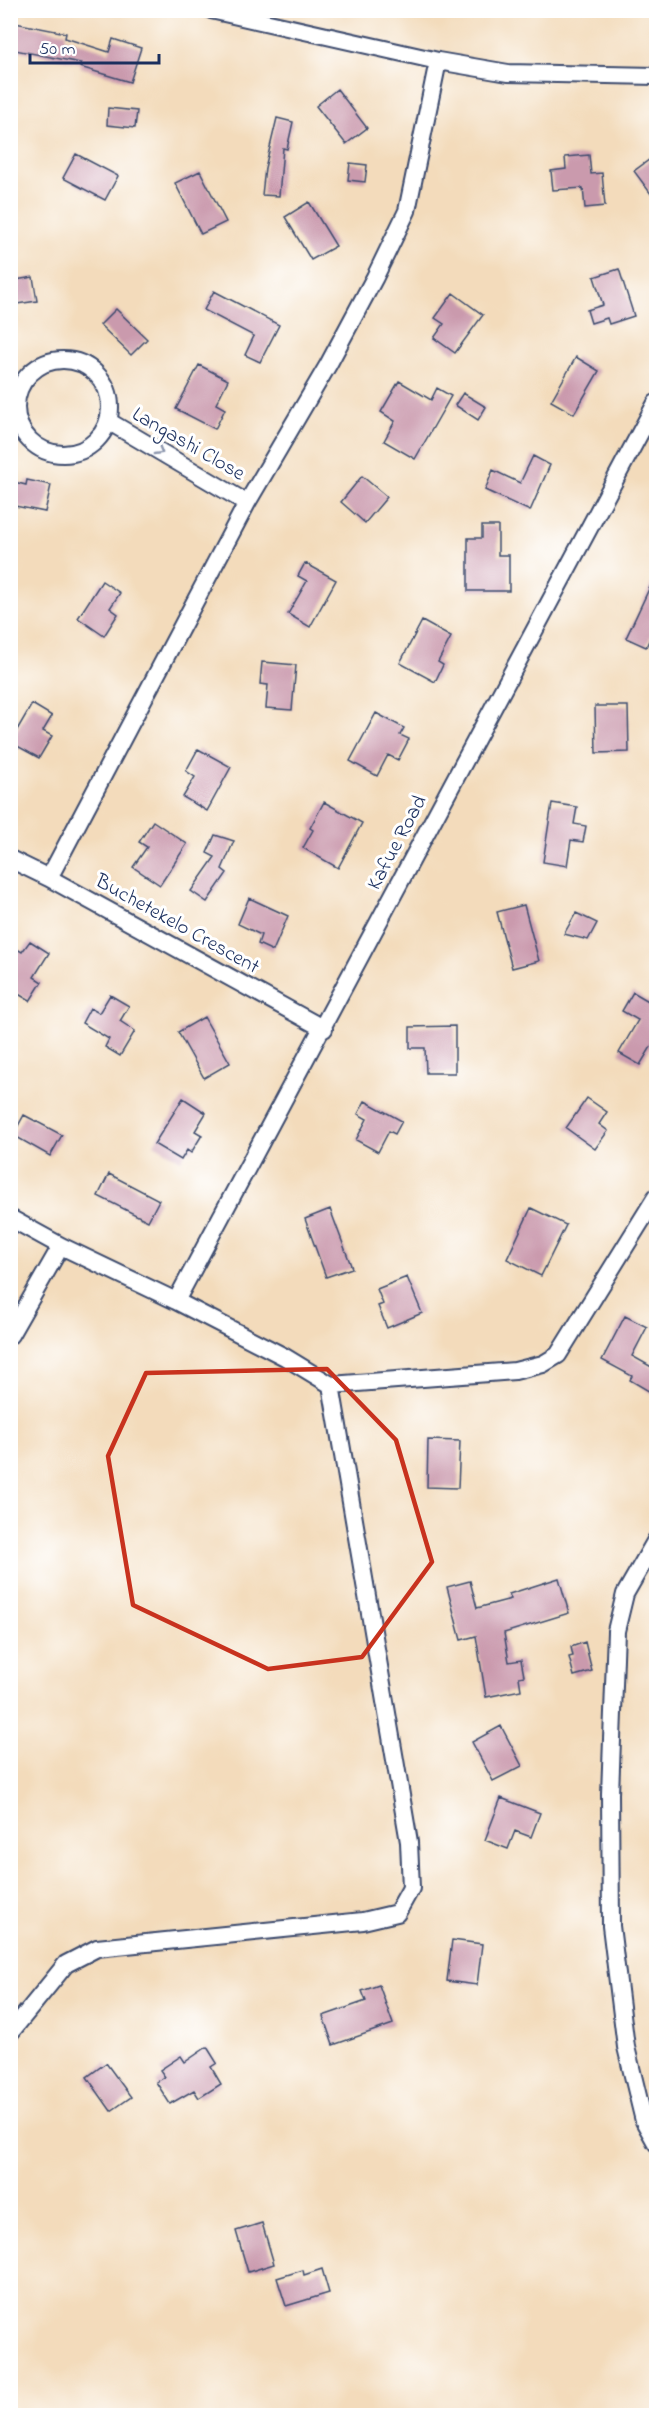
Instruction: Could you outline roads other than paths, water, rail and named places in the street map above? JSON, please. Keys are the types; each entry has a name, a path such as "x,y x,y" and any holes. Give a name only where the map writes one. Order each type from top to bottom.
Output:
{"street":[{"path":"210,10 438,61 508,73 657,76"},
{"path":"50,878 247,503 328,365 407,211 438,61"},
{"name":"Langashi Close","path":"67,359 87,366 102,380 110,400 108,422 97,440 80,452 59,454 39,448 23,433 16,413 18,392 28,374 46,362 67,359"},
{"name":"Kafue Road","path":"176,1301 324,1029 498,695 657,403"},
{"name":"Langashi Close","path":"108,422 247,503"},
{"name":"Buchetekelo Crescent","path":"10,859 50,878 324,1029"},
{"path":"10,1218 61,1246 285,1357 331,1385 515,1371 543,1364 558,1355 657,1197"},
{"path":"10,1335 61,1246"},
{"path":"10,2033 66,1964 97,1948 363,1921 397,1913 411,1888 409,1842 331,1385"},
{"path":"657,1540 625,1594 616,1631 610,1794 611,1926 626,2048 644,2121 657,2143"}]}
